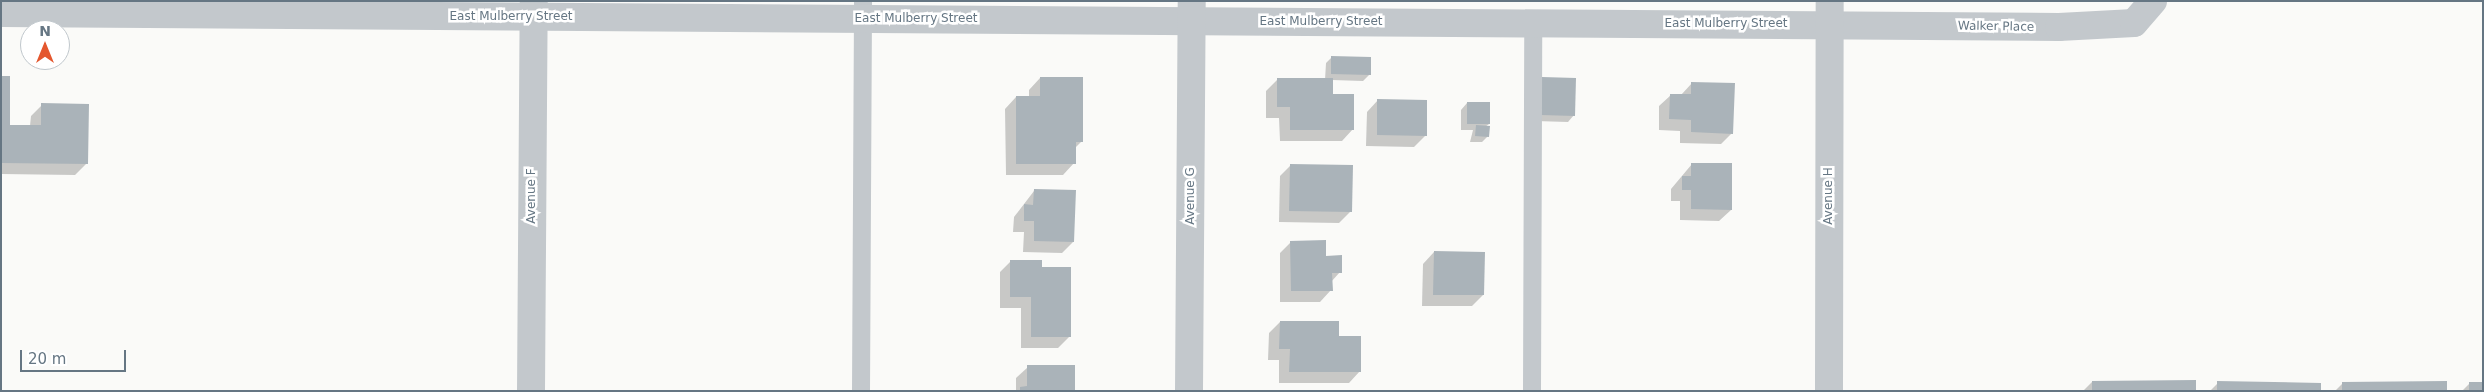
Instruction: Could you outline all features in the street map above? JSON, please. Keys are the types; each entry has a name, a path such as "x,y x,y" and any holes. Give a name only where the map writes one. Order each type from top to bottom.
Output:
{"street":[{"name":"Walker Place","path":"1830,13 2059,27 2134,23 2152,1"},
{"name":"East Mulberry Street","path":"1,13 533,9 1192,11 1533,23 1830,13"},
{"name":"Avenue F","path":"532,391 533,9"},
{"name":"Avenue G","path":"1190,391 1192,11"},
{"name":"Avenue H","path":"1829,391 1830,13"}],"lane":[{"path":"860,391 863,10"},
{"path":"1532,391 1533,23"}],"building":[{"path":"1331,56 1371,57 1371,75 1331,74"},
{"path":"1,76 10,76 10,125 41,125 41,103 89,104 88,164 1,163"},
{"path":"1040,77 1083,77 1083,142 1076,142 1076,164 1016,164 1016,96 1040,96"},
{"path":"1542,77 1576,78 1575,116 1541,115"},
{"path":"1277,78 1333,78 1333,94 1354,94 1354,130 1290,130 1290,107 1277,107"},
{"path":"1691,82 1735,83 1733,134 1691,132 1691,120 1669,119 1670,94 1691,94"},
{"path":"1377,99 1427,100 1427,136 1377,135"},
{"path":"1467,102 1490,102 1490,124 1467,124"},
{"path":"1476,125 1490,126 1489,137 1475,136"},
{"path":"1691,163 1732,163 1732,210 1691,209 1691,190 1682,190 1682,176 1691,176"},
{"path":"1290,164 1353,165 1352,212 1289,211"},
{"path":"1034,189 1076,190 1074,242 1034,241 1034,221 1024,221 1024,204 1033,205"},
{"path":"1326,240 1326,256 1342,255 1342,273 1332,273 1333,291 1291,291 1290,241"},
{"path":"1434,251 1485,252 1484,295 1433,295"},
{"path":"1010,260 1042,260 1042,267 1071,267 1071,337 1031,337 1031,297 1010,297"},
{"path":"1280,321 1339,321 1339,336 1361,336 1361,372 1289,372 1290,349 1279,349"},
{"path":"1027,365 1075,365 1075,391 1020,391 1020,387 1027,386"},
{"path":"2196,380 2196,391 2092,391 2092,381"},
{"path":"2217,381 2321,383 2321,391 2217,391"},
{"path":"2447,381 2447,391 2342,391 2342,382"},
{"path":"2469,382 2483,382 2483,391 2469,391"}]}
